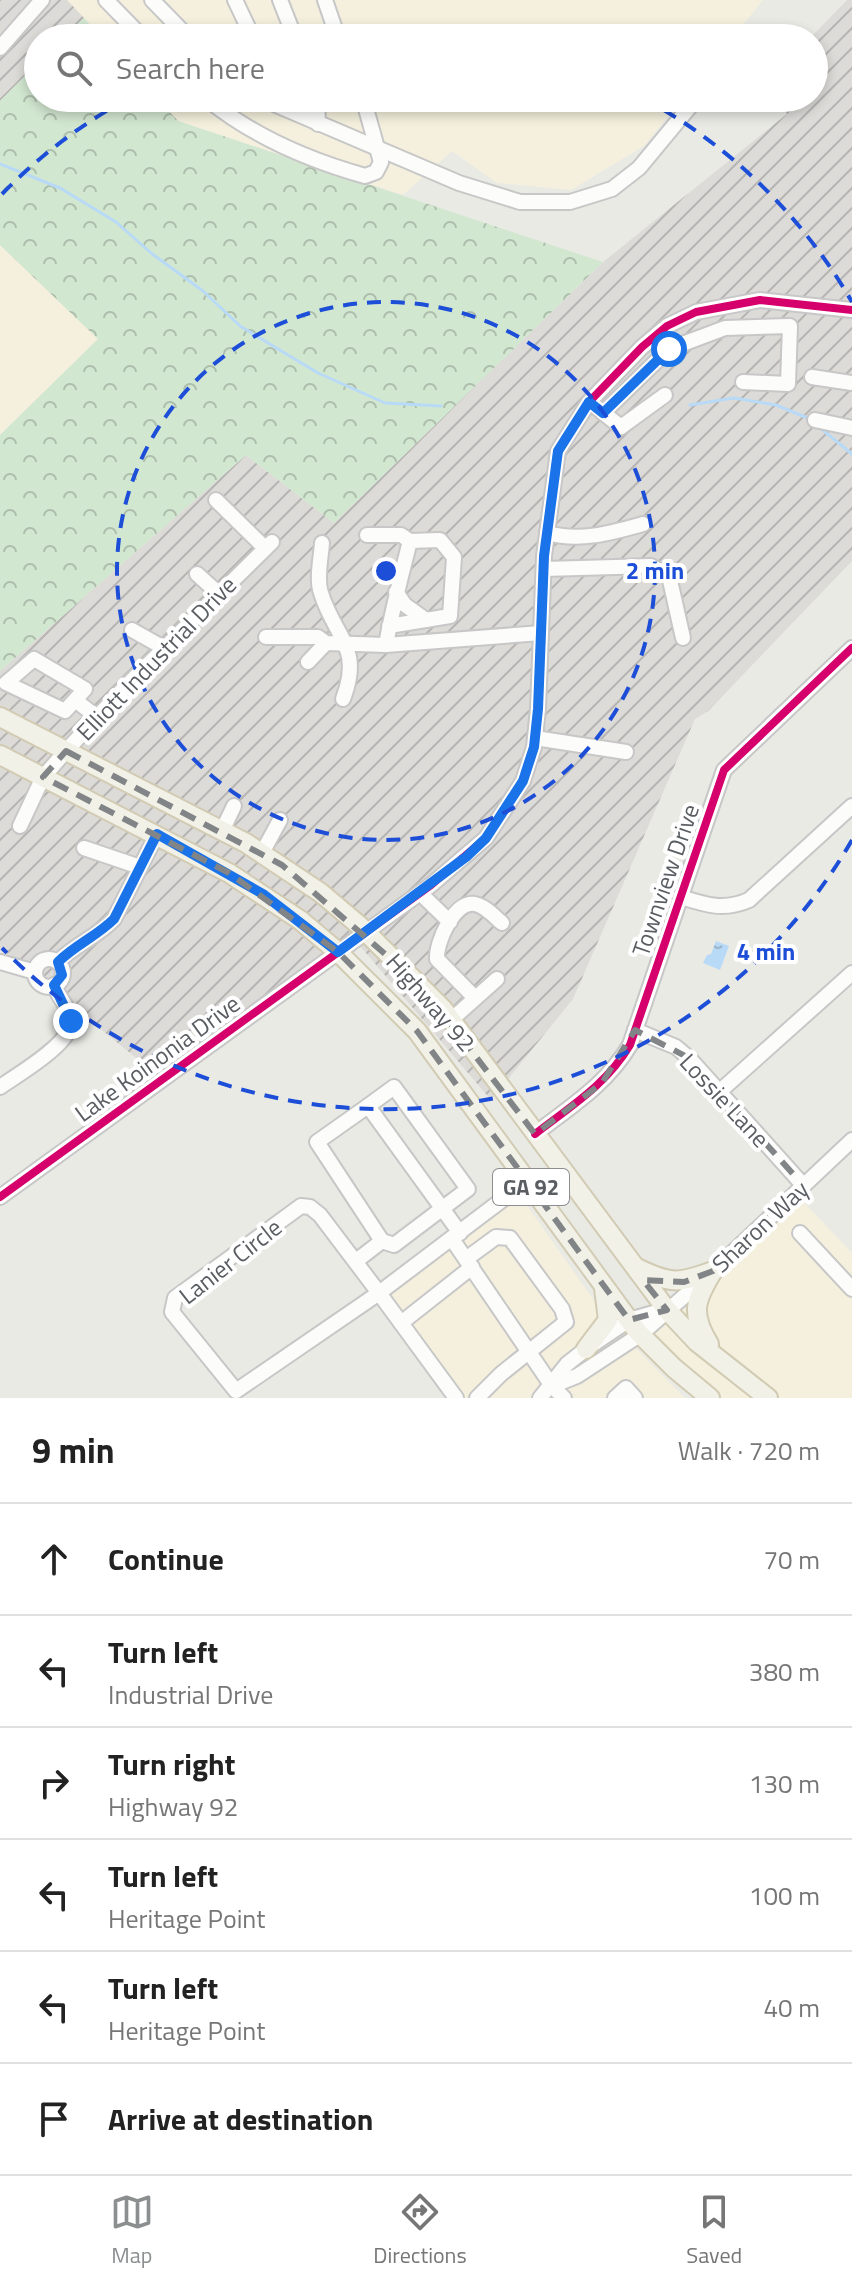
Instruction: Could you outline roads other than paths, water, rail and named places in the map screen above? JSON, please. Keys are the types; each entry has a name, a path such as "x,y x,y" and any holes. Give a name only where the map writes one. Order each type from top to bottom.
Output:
{"main road":[{"name":"Highway 92","path":"0,717 262,853 321,893 366,931 421,985 451,1020 667,1310 697,1342 768,1398"},
{"name":"Highway 92","path":"0,755 157,834 263,894 338,952 417,1031 635,1327 710,1398"},
{"path":"631,1265 665,1281 684,1282 713,1271"},
{"path":"713,1271 695,1307 699,1328 718,1360"},
{"path":"586,1349 608,1320 604,1285"}],"street":[{"path":"0,48 42,0"},
{"path":"106,0 129,24"},
{"path":"152,0 175,24"},
{"path":"235,0 246,24"},
{"path":"280,0 289,24"},
{"path":"325,0 333,24"},
{"path":"225,112 264,138 342,170 365,176 376,172 381,162 367,112"},
{"path":"292,112 459,183 520,202 570,202 612,189 639,168 685,112"},
{"path":"318,112 318,124"},
{"name":"Lake Koinonia Drive","path":"0,1197 420,893 486,838 523,781 535,738 544,569 558,451 589,402 642,347 667,326 696,312 760,300 852,310"},
{"path":"667,326 680,345"},
{"path":"603,413 669,349 725,328 790,326 788,384 743,382"},
{"path":"812,377 852,383"},
{"path":"589,402 621,427 665,395"},
{"path":"815,420 852,428"},
{"name":"Elliott Industrial Drive","path":"20,826 43,777 97,717 268,545 216,500"},
{"path":"547,533 565,538 600,536 643,524"},
{"path":"367,535 401,535 410,541 440,540 454,557 450,616 389,626"},
{"path":"386,645 410,541"},
{"path":"322,543 319,590 346,643 351,677 343,699"},
{"path":"544,569 651,566 669,576 683,638"},
{"path":"197,574 219,594"},
{"path":"396,592 405,605 426,620"},
{"path":"132,630 164,648"},
{"path":"266,637 318,637 326,643 386,645 541,633"},
{"path":"308,662 326,643"},
{"name":"Townview Drive","path":"535,1134 602,1083 617,1067 630,1045 724,770 852,648"},
{"path":"34,659 85,689 75,700 65,711 6,683 34,659"},
{"path":"75,700 97,717"},
{"path":"535,738 626,752"},
{"path":"222,831 234,806"},
{"path":"681,897 714,907 736,906 749,900 852,806"},
{"path":"262,853 280,820"},
{"path":"58,962 69,950 114,919 157,834"},
{"path":"84,848 140,867"},
{"path":"420,893 450,922"},
{"path":"475,998 437,959 443,929 466,905 472,903 483,907 502,923"},
{"path":"35,972 41,961 50,959 58,962"},
{"path":"0,962 35,972 40,983 54,985"},
{"path":"54,985 62,975 58,962"},
{"path":"719,1092 852,973"},
{"path":"451,1020 497,979"},
{"path":"0,1087 59,1044 70,1031 70,1016 54,985"},
{"name":"Lossie Lane","path":"635,1030 676,1047 689,1058 803,1185"},
{"path":"394,1087 468,1189 394,1245 382,1241 317,1142 368,1106 394,1087"},
{"path":"368,1106 442,1208 469,1263 552,1386 564,1398"},
{"name":"Sharon Way","path":"667,1310 713,1271 852,1140"},
{"name":"Lanier Circle","path":"456,1398 379,1293 356,1261 320,1215 310,1207 301,1206 175,1298 172,1312 236,1391 379,1293 527,1181"},
{"path":"800,1233 852,1289"},
{"path":"401,1323 496,1237 510,1238 562,1309 566,1322 477,1398"},
{"path":"356,1261 382,1241"},
{"path":"540,1398 567,1364 586,1349 667,1310"},
{"path":"552,1386 577,1376 635,1327"},
{"path":"615,1398 626,1388 635,1398"}],"water":[{"path":"716,941 729,946 720,970 703,963"}],"waterway":[{"path":"0,164 60,188 116,222 151,253 203,291 240,326 318,373 385,403 441,406"},
{"path":"690,405 734,398 776,405 810,419"},
{"path":"819,427 852,454"}]}
